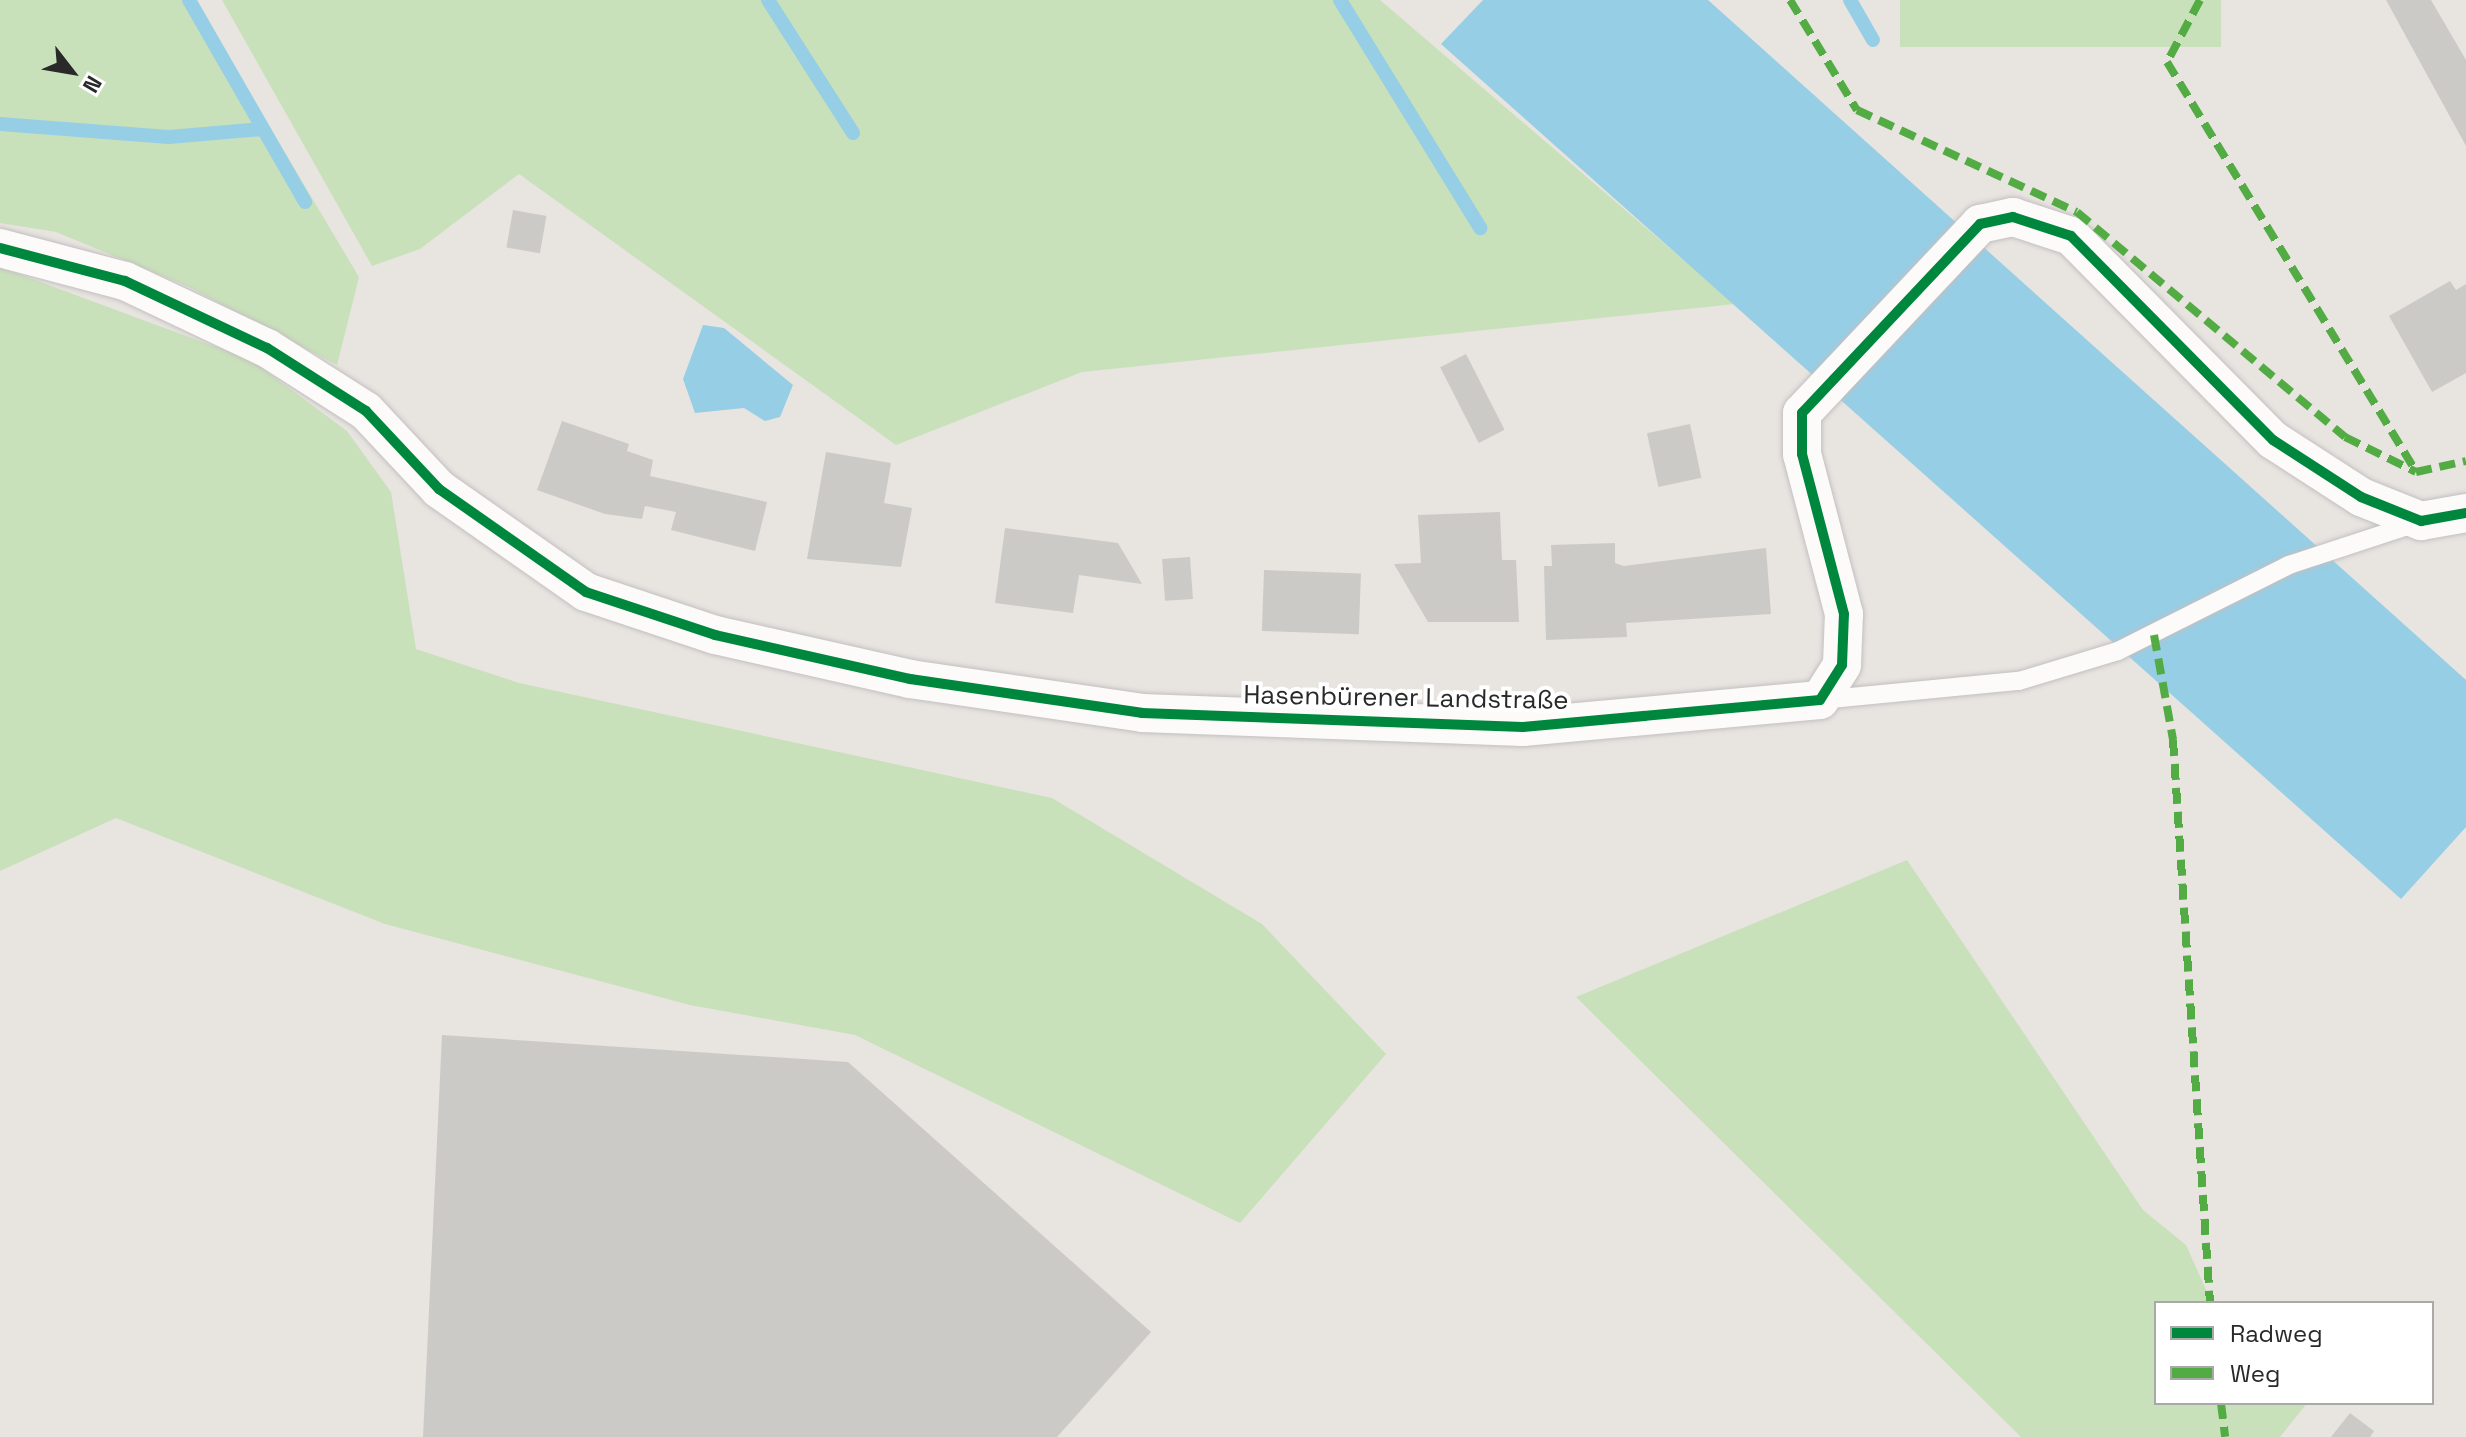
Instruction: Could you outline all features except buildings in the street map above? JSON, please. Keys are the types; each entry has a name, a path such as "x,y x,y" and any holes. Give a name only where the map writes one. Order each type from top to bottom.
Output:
{"street":[{"path":"1820,700 1842,665 1844,614 1802,454 1802,413 1980,224 2013,217 2071,236 2273,440 2361,497 2421,521 2466,513"},
{"name":"Hasenbürener Landstraße","path":"0,248 125,281 267,348 366,411 439,489 513,547 586,592 715,635 925,681 1142,713 1296,722 1523,727 1820,700"}],"lane":[{"path":"1820,700 2019,681 2118,651 2289,565 2421,521"}],"green space":[{"path":"0,0 194,0 359,277 337,365 187,286 56,232 0,223"},
{"path":"222,0 1380,0 1735,304 1082,372 896,445 519,174 420,249 372,266"},
{"path":"1900,0 2221,0 2221,47 1900,47"},
{"path":"0,267 251,360 347,431 391,492 416,649 519,683 1052,798 1262,924 1386,1054 1240,1223 855,1035 690,1005 385,924 116,818 0,871"},
{"path":"1907,860 2143,1210 2186,1245 2211,1301 2154,1301 2154,1405 2305,1405 2280,1437 2021,1437 1576,997"}],"water":[{"path":"1483,0 1708,0 2466,680 2466,827 2401,899 1441,44"},
{"path":"703,325 724,328 793,385 780,417 765,421 744,408 695,413 683,379"}],"waterway":[{"path":"189,0 305,202"},
{"path":"768,0 853,133"},
{"path":"1340,0 1480,228"},
{"path":"1850,0 1873,40"},
{"path":"0,124 169,137 263,129"}],"marked path":[{"path":"1790,0 1857,110 2077,212 2345,437 2416,472"},
{"path":"2200,0 2167,62 2416,472 2466,461"},
{"path":"2154,635 2173,740 2210,1301"},
{"path":"2221,1405 2225,1437"}],"cycle path":[{"path":"0,248 125,281 267,348 366,411 439,489 586,592 715,635 910,679 1142,713 1523,727 1820,700 1842,665 1844,614 1802,454 1802,413 1980,224 2013,217 2071,236 2273,440 2361,497 2421,521 2466,513"}]}
